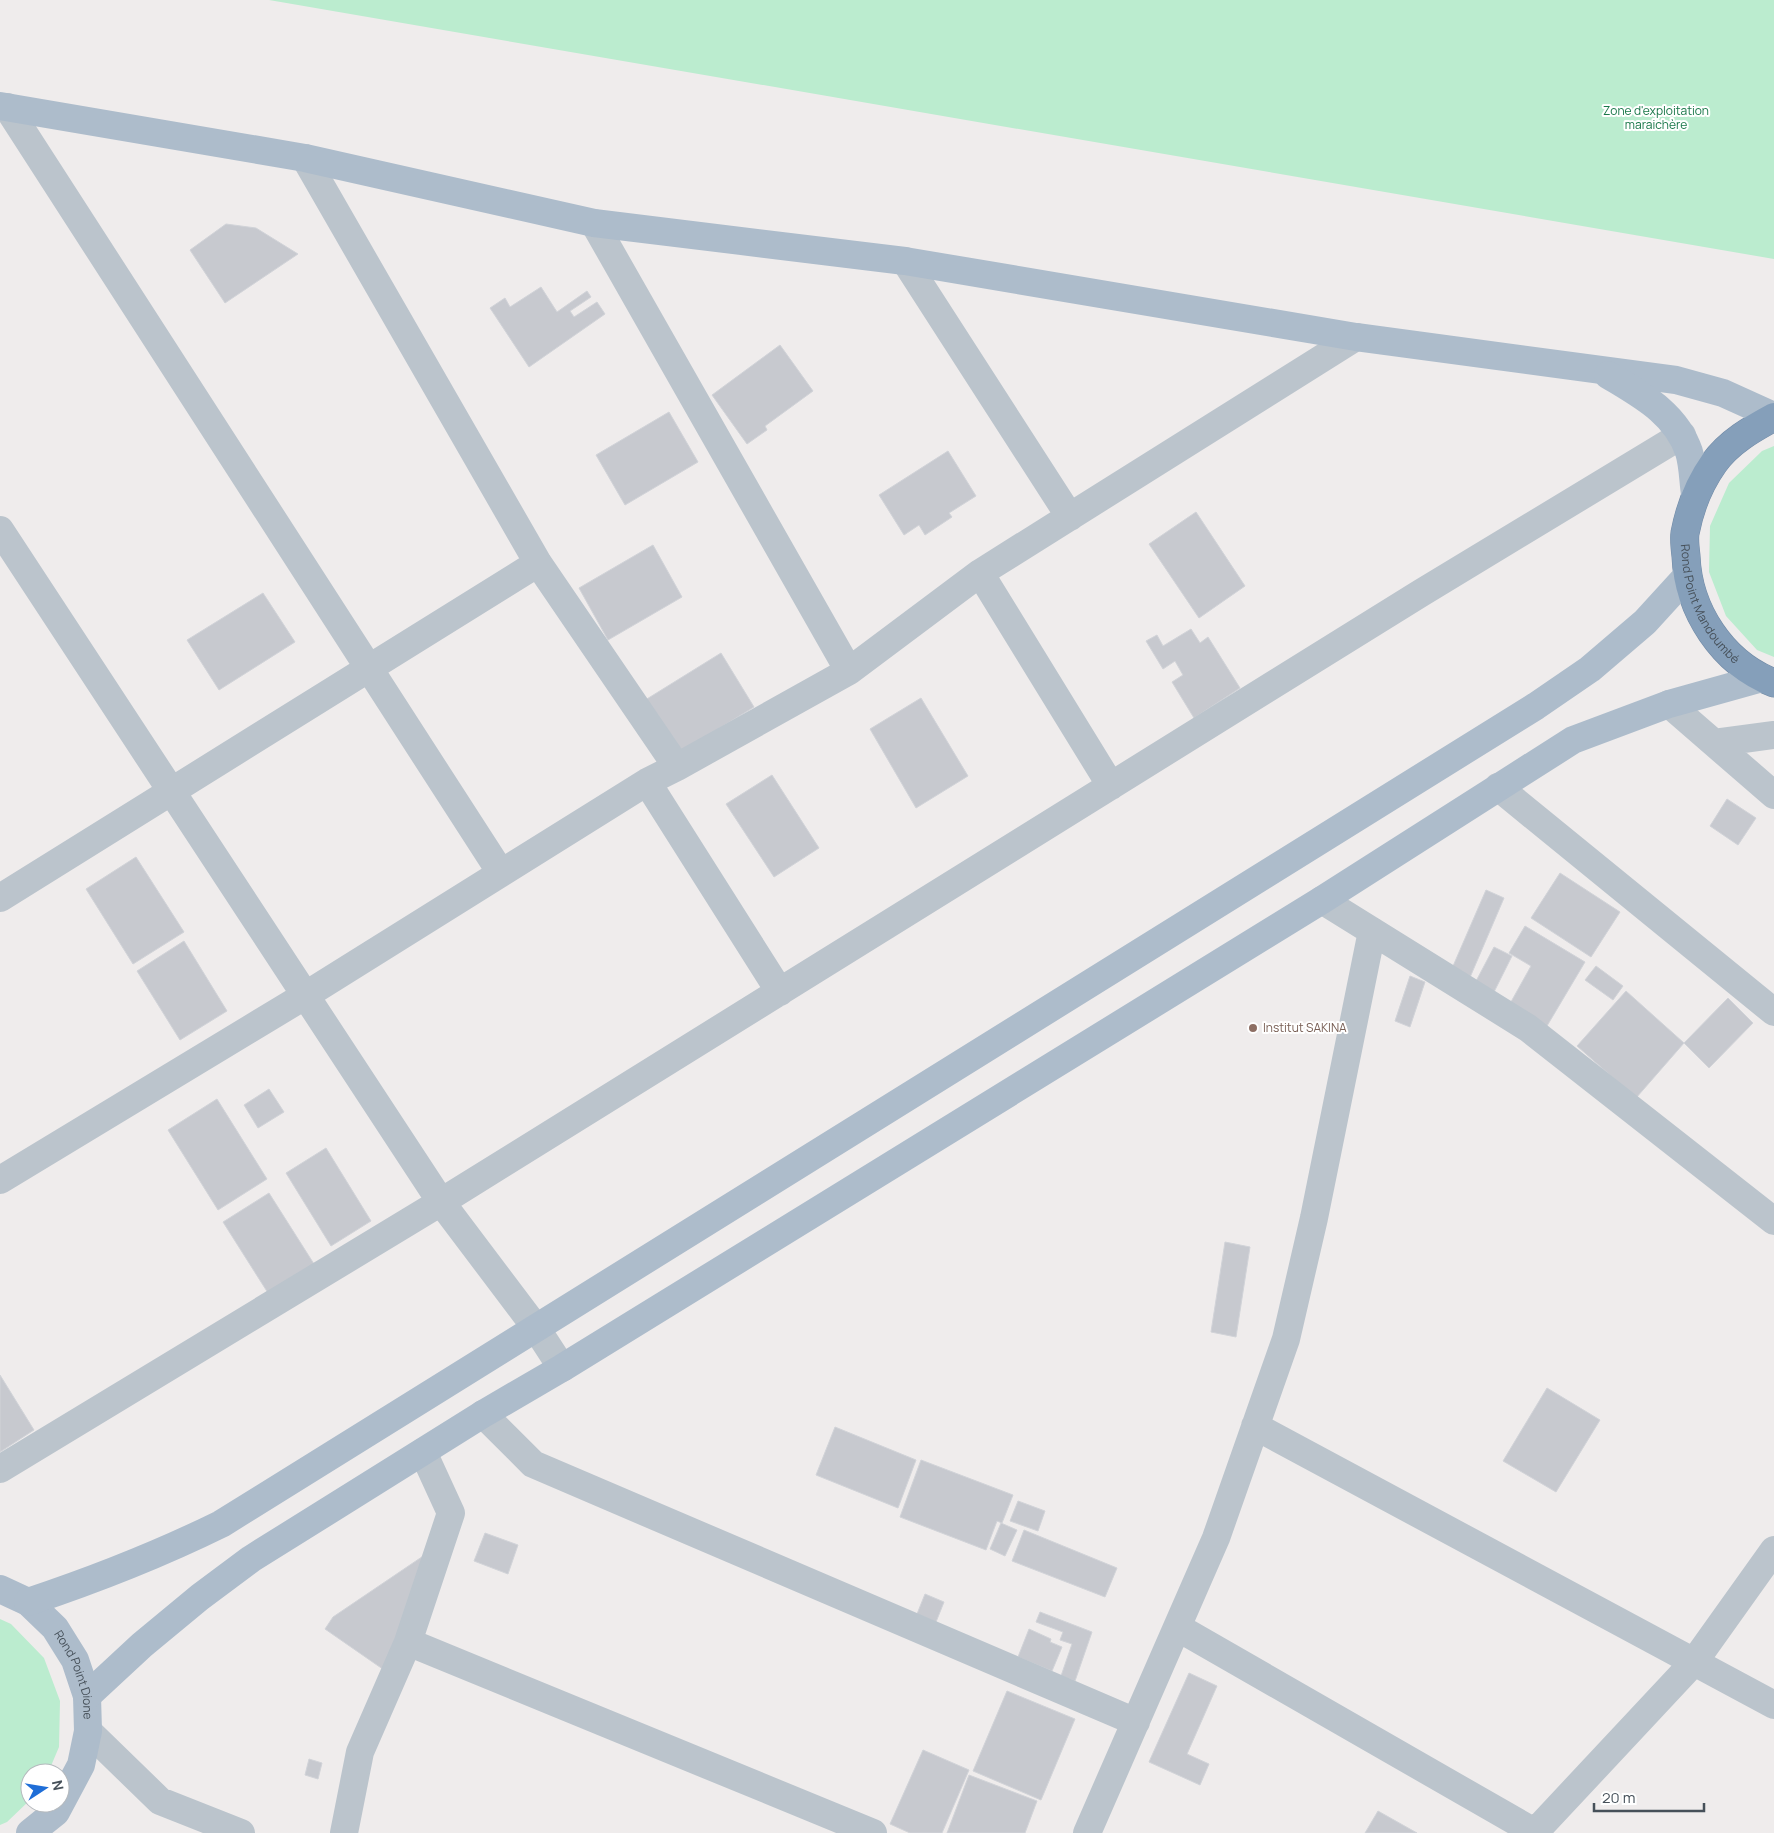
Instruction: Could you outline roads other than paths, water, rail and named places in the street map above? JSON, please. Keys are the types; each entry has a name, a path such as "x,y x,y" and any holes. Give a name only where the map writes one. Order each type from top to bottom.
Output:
{"highway":[{"name":"Rond Point Mandoumbé","path":"1768,681 1727,653 1701,618 1687,576 1685,535 1695,494 1715,462 1742,435 1774,417"}],"main road":[{"path":"4,107 305,158 594,223 905,260 1356,337 1676,380 1723,393 1774,417"},
{"path":"1598,370 1659,407 1682,434 1690,454 1695,494"},
{"path":"28,1602 102,1577 172,1548 221,1524 1536,706 1590,669 1645,622 1687,576"},
{"path":"87,1696 142,1645 200,1597 251,1559 483,1414 562,1368 1322,900 1573,740 1669,704 1768,681"},
{"name":"Rond Point Dione","path":"0,1590 28,1602 55,1628 75,1660 87,1696 88,1731 81,1765 56,1812 30,1833"}],"street":[{"path":"4,107 501,873"},
{"path":"305,158 538,564 677,767"},
{"path":"594,223 849,671"},
{"path":"905,260 1070,517"},
{"path":"0,1180 306,995 647,782 849,671 980,573 1356,337"},
{"path":"0,1469 441,1202 1421,593 1682,434"},
{"path":"0,530 441,1202 536,1328 562,1368"},
{"path":"0,898 538,564"},
{"path":"980,573 1111,786"},
{"path":"1669,704 1774,795"},
{"path":"1714,743 1774,735"},
{"path":"647,782 780,992"},
{"path":"1498,787 1774,1012"},
{"path":"1322,900 1528,1028 1774,1221"},
{"path":"1089,1832 1216,1538 1286,1339 1316,1208 1372,931"},
{"path":"483,1414 533,1464 1136,1722"},
{"path":"1256,1426 1774,1705"},
{"path":"344,1833 360,1752 408,1642 452,1512 424,1452"},
{"path":"1177,1627 1535,1833 1694,1662 1774,1550"},
{"path":"408,1642 873,1833"},
{"path":"88,1731 160,1801 241,1833"}],"place":[{"name":"Institut SAKINA","path":"1253,1028"}],"park label":[{"name":"Zone d'exploitation maraichère","path":"1656,118"}]}
